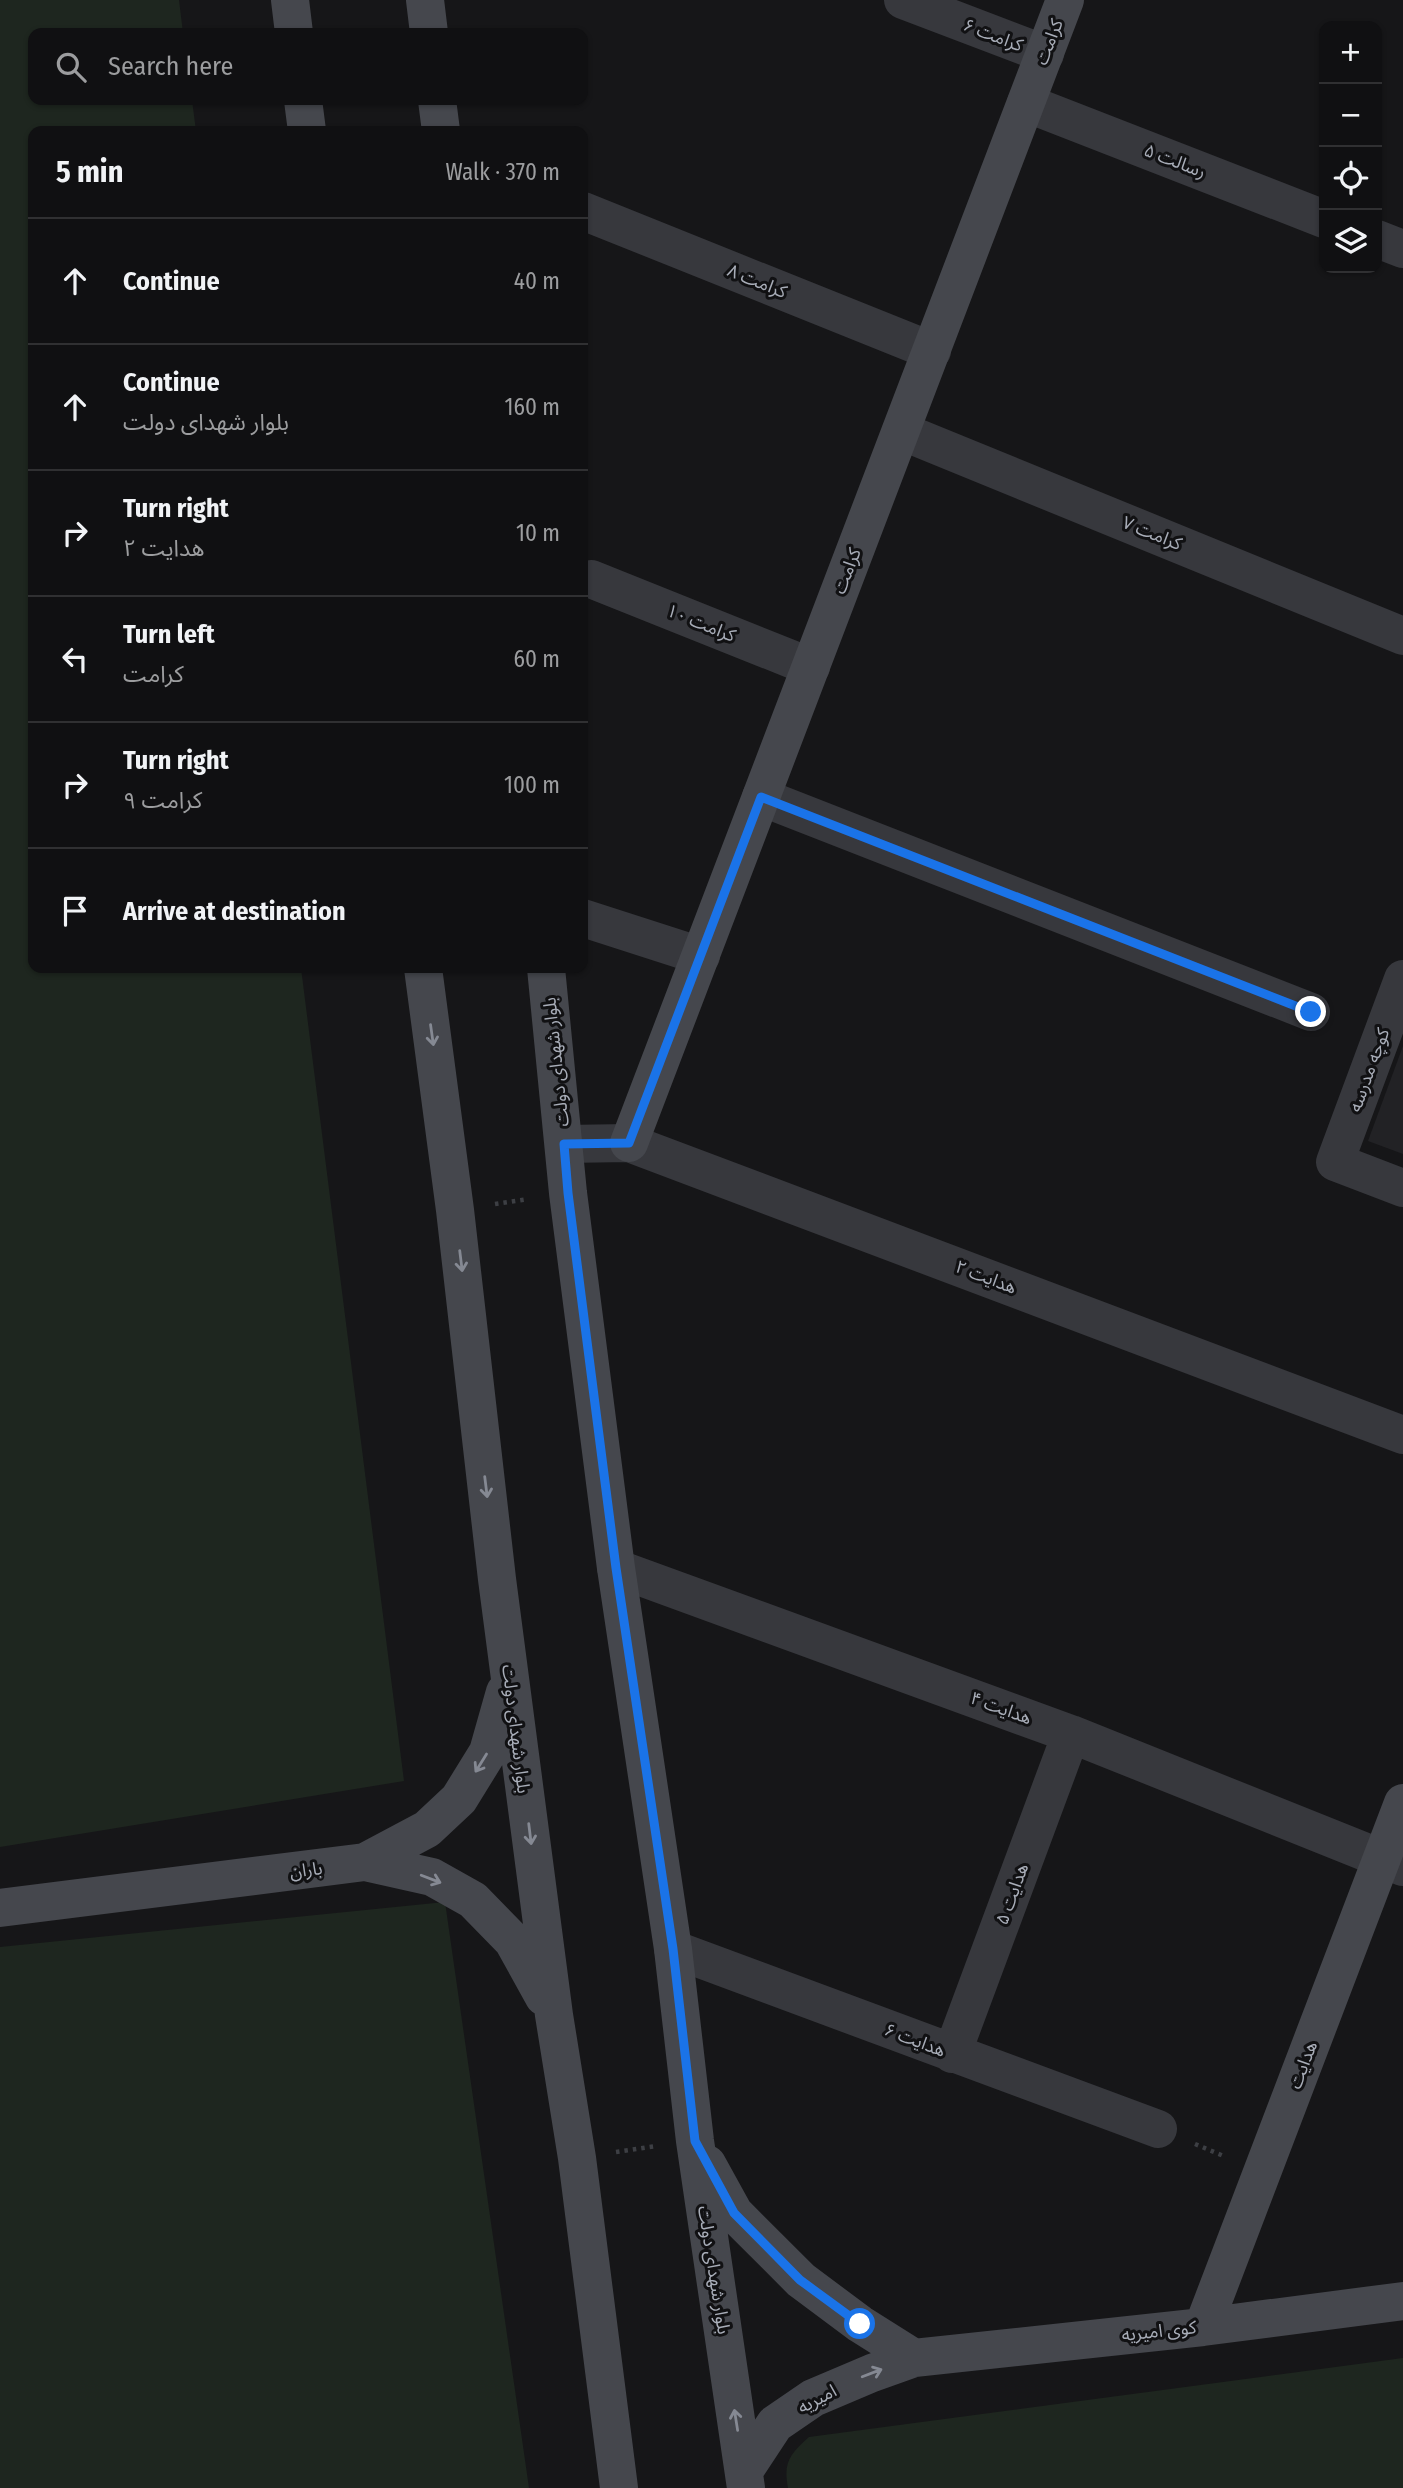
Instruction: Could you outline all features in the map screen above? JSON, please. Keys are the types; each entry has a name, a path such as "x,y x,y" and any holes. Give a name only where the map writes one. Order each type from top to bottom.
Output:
{"street":[{"path":"290,0 293,28"},
{"path":"425,0 428,28"},
{"name":"کرامت ۶","path":"903,0 1045,54"},
{"name":"کرامت","path":"629,1143 1065,0"},
{"name":"رسالت ۵","path":"1026,103 1319,217"},
{"path":"304,105 306,126"},
{"path":"438,105 440,126"},
{"name":"کرامت ۸","path":"588,213 932,351"},
{"path":"1382,241 1403,249"},
{"name":"کرامت ۷","path":"901,431 1403,636"},
{"name":"کرامت ۱۰","path":"591,579 811,667"},
{"path":"761,797 1311,1012"},
{"path":"588,920 701,956"},
{"name":"بلوار شهدای دولت","path":"424,973 455,1210 509,1675 554,2015 578,2158 619,2488"},
{"name":"بلوار شهدای دولت","path":"547,973 568,1193 616,1568 673,1949 695,2141 745,2479"},
{"name":"کوچه مدرسه","path":"1403,979 1335,1162 1403,1188"},
{"name":"هدایت ۲","path":"564,1144 629,1143 1403,1435"},
{"name":"هدایت ۴","path":"616,1568 1071,1734 1393,1862"},
{"name":"باران","path":"0,1908 366,1862 427,1829 459,1799 488,1752 509,1675"},
{"name":"هدایت ۵","path":"952,2054 1071,1734"},
{"name":"هدایت","path":"1203,2327 1263,2172 1393,1862 1403,1803"},
{"path":"366,1862 432,1877 472,1900 513,1941 554,2015"},
{"name":"هدایت ۶","path":"673,1949 1158,2129"},
{"path":"695,2141 734,2213 800,2280 860,2324 914,2358"},
{"name":"کوی امیریه","path":"914,2358 1203,2327 1403,2301"},
{"name":"امیریه","path":"745,2479 775,2424 813,2398 872,2372 914,2358"}],"path":[{"path":"1158,2129 1263,2172"}],"shaded area":[{"path":"0,0 179,0 182,28 28,28 28,105 193,105 195,126 28,126 28,973 302,973 404,1781 0,1847"},
{"path":"1403,1046 1403,1154 1368,1141"},
{"path":"445,1902 529,2488 0,2488 0,1947"},
{"path":"1403,2358 1403,2488 788,2488 787,2465 797,2448 809,2437"}],"route":[{"path":"860,2324 800,2280 734,2213 695,2141 673,1949 616,1568 564,1144 629,1143 761,797 1311,1012"}]}
